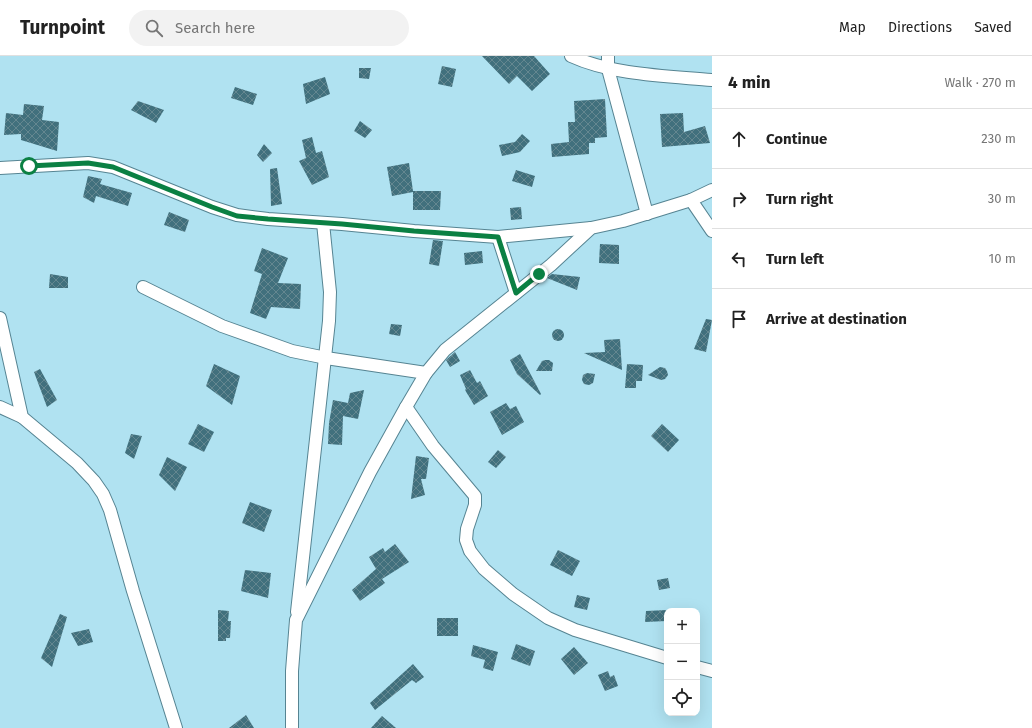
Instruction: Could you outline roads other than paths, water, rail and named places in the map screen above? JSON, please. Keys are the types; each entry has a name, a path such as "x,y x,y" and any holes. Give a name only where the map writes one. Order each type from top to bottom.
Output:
{"street":[{"path":"571,56 608,69 712,80"},
{"path":"608,56 608,69 648,214"},
{"path":"0,168 88,163 113,167 237,216 498,237 591,228 623,221 691,200 712,190"},
{"path":"691,200 712,231"},
{"path":"302,728 291,725 292,671 296,620 329,321 330,292 323,223"},
{"path":"296,620 370,472 426,373 445,350 551,265 591,228"},
{"path":"498,237 516,293"},
{"path":"143,287 222,326 292,351 326,358 426,373"},
{"path":"0,318 22,417"},
{"path":"0,407 22,417 77,463 94,481 103,494 110,510 133,591 176,728"},
{"path":"406,407 433,446 475,496 476,501 467,529 466,540 470,551 484,569 513,594 548,618 575,630 664,657"},
{"path":"700,668 712,671"}]}
